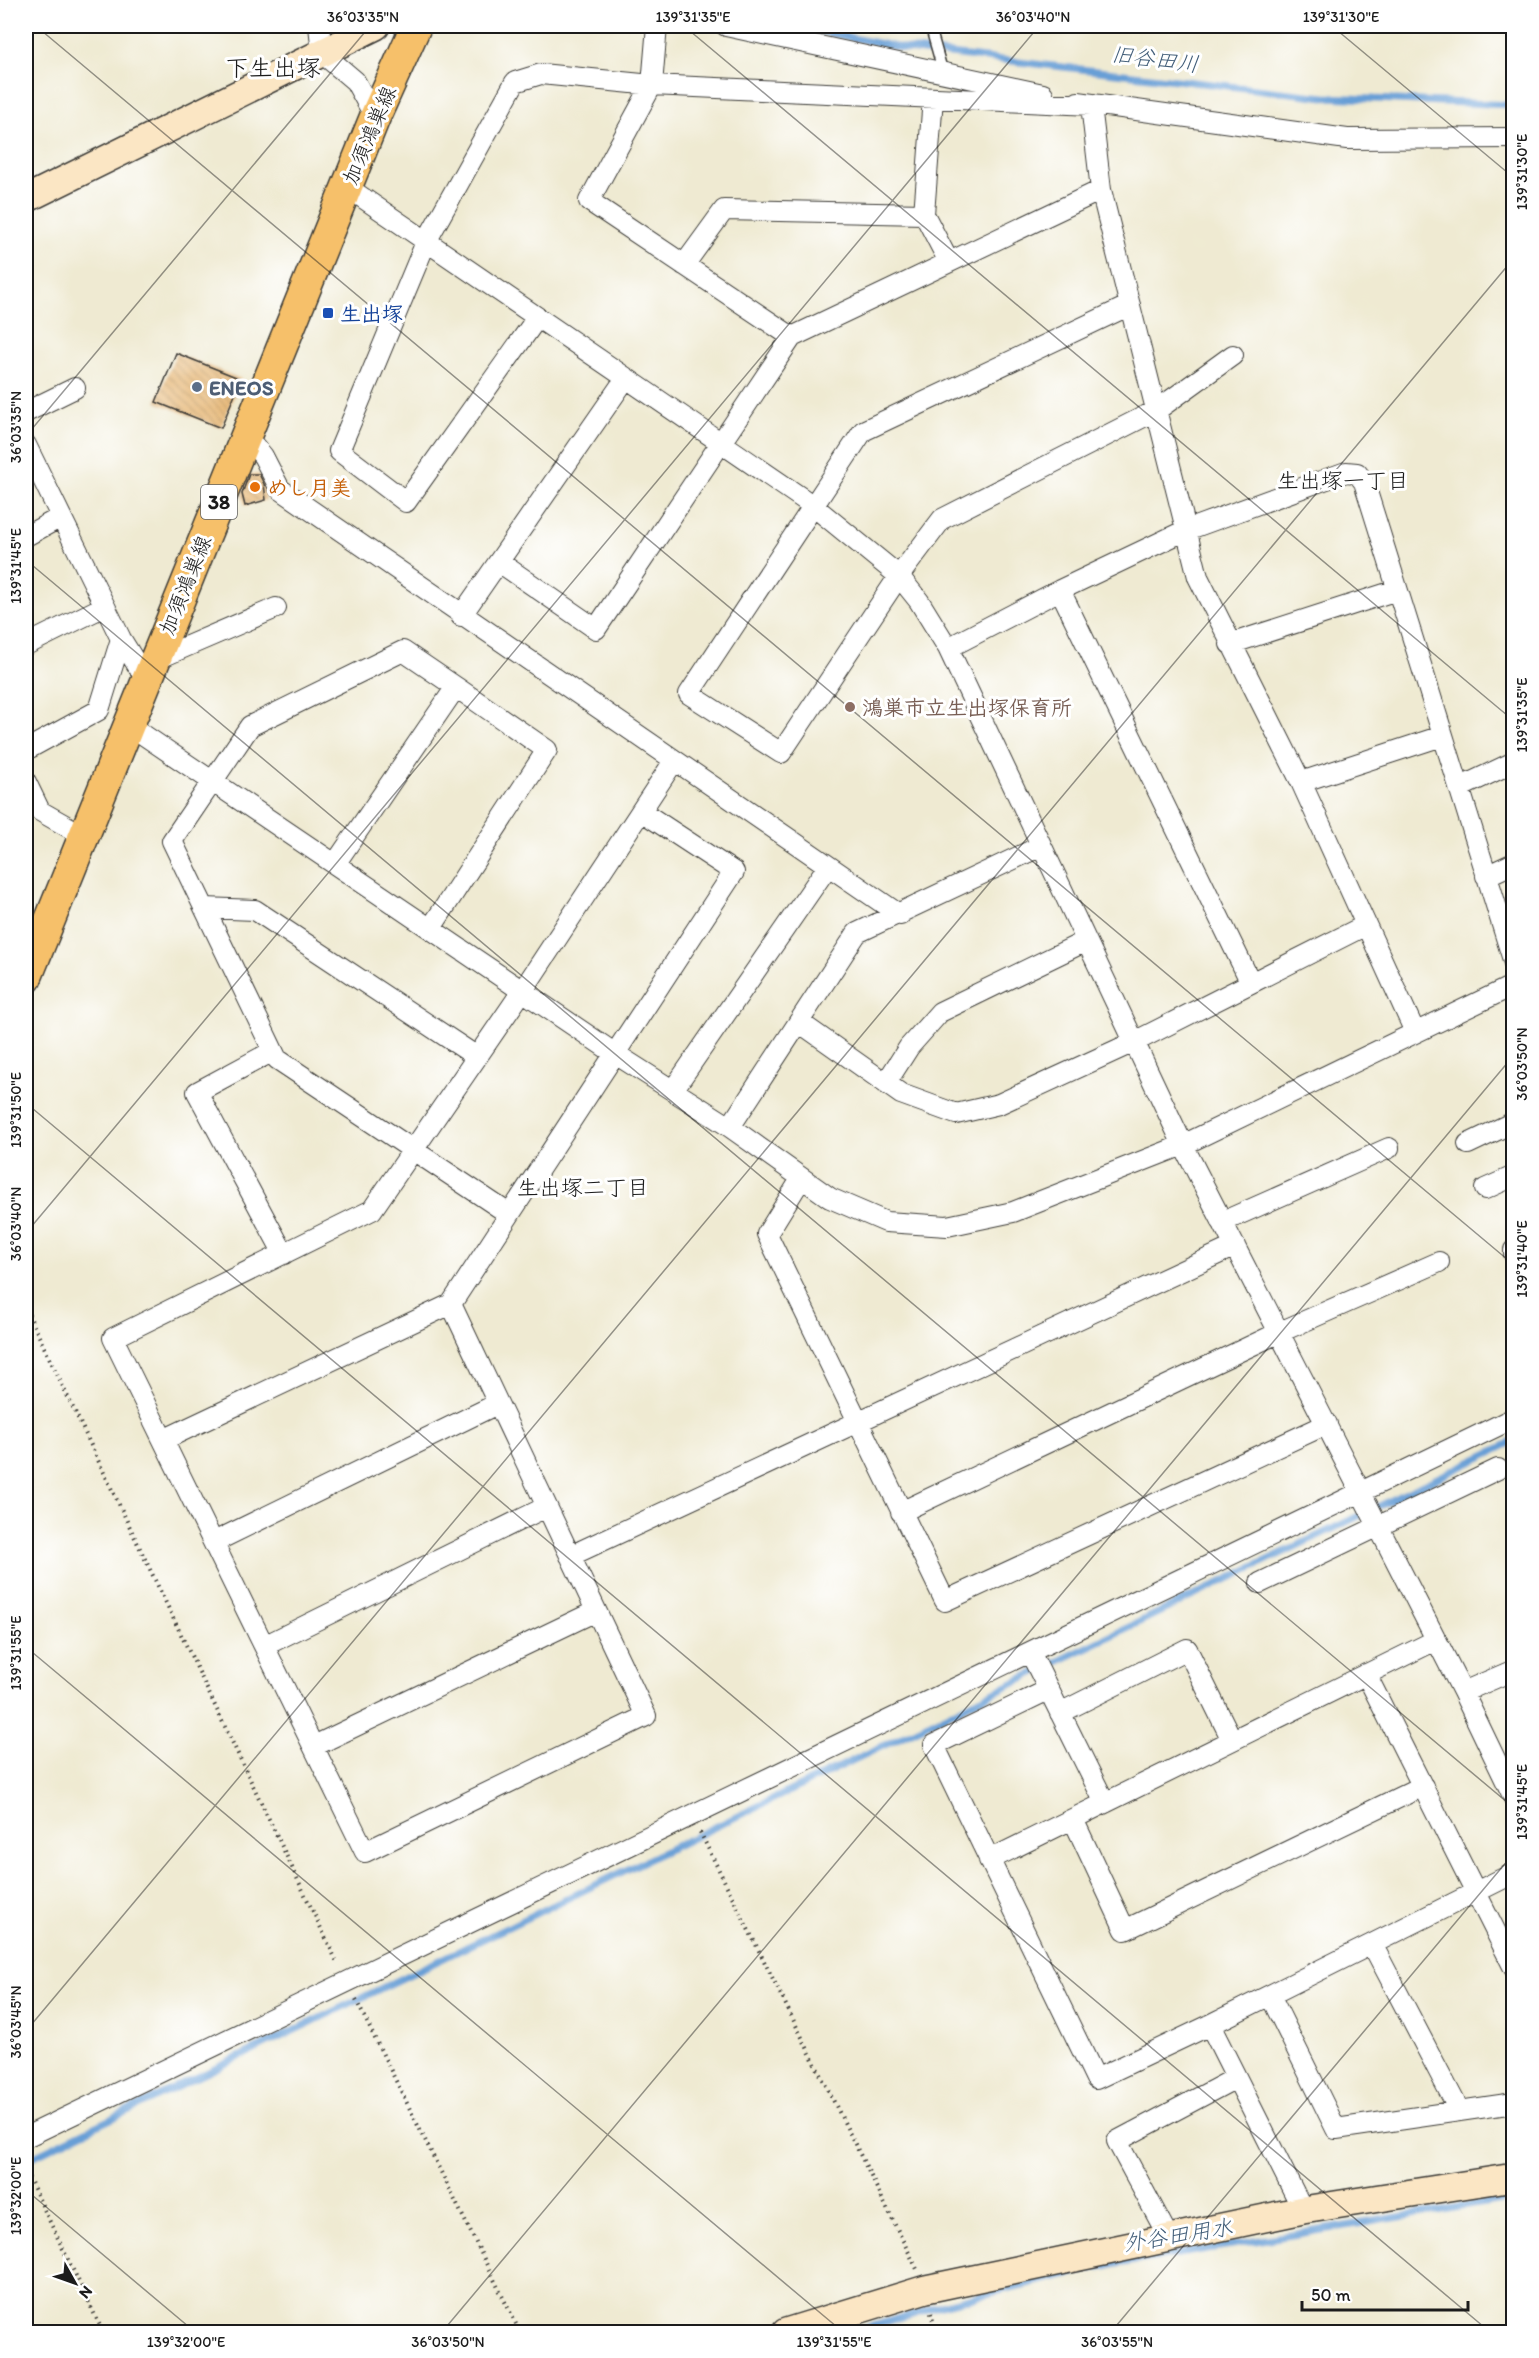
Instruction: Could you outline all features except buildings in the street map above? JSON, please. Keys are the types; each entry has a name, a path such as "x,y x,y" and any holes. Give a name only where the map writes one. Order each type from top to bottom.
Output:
{"main road":[{"name":"加須鴻巣線","path":"26,979 375,117 416,26"}],"street":[{"path":"319,26 322,53 355,81 375,117"},
{"path":"26,199 376,26"},
{"path":"657,26 652,85 589,201 792,337"},
{"path":"726,26 1091,105 1347,139 1514,138"},
{"path":"537,318 406,502 339,451 426,242 515,82 541,74 652,85 1091,105"},
{"path":"933,98 924,214 950,262"},
{"path":"1091,105 1101,190 1157,410 1184,531 1198,577 1301,782 1415,1032"},
{"path":"347,187 812,505 899,576 920,601 948,648 1182,1145 1379,1526 1514,1798"},
{"path":"499,562 596,629 792,337 1101,190"},
{"path":"684,265 724,210 924,214"},
{"path":"1130,305 863,431 689,694 781,753 899,576 942,519 1157,410 1233,355"},
{"path":"461,616 626,378"},
{"path":"26,412 75,388"},
{"path":"246,436 263,456 280,489 461,616 900,915"},
{"path":"26,445 122,639 151,671 276,608"},
{"path":"948,648 1060,590 1184,531 1346,472 1357,473 1364,482 1514,963"},
{"path":"26,536 61,517"},
{"path":"1060,590 1251,983"},
{"path":"1230,644 1397,590"},
{"path":"26,645 105,606"},
{"path":"26,750 99,710 122,639"},
{"path":"431,928 547,750 403,651 250,726 172,841 277,1059 412,1152 509,1214"},
{"path":"335,864 456,687"},
{"path":"129,725 614,1053 730,1127 801,1179 830,1198 886,1222 947,1227 1013,1212 1182,1145 1514,985"},
{"path":"1301,782 1442,735"},
{"path":"451,1304 646,1716 365,1852 266,1645 113,1338 372,1210 523,990 674,761"},
{"path":"1459,788 1514,762"},
{"path":"26,782 40,811 84,836"},
{"path":"163,1440 451,1304 734,872 641,811"},
{"path":"730,1127 857,933 900,915 1041,846"},
{"path":"1486,876 1514,863"},
{"path":"673,1090 828,866"},
{"path":"205,908 255,910 477,1057"},
{"path":"799,1022 901,1094 956,1113 999,1104 1134,1042 1366,925"},
{"path":"886,1083 909,1047 940,1012 1086,941"},
{"path":"273,1051 197,1092 284,1254"},
{"path":"1468,1144 1514,1122"},
{"path":"1222,1222 1389,1148"},
{"path":"1485,1189 1514,1176"},
{"path":"801,1179 767,1234 856,1423 945,1601 1327,1424"},
{"path":"570,1556 1235,1246"},
{"path":"901,1512 1280,1332 1439,1262"},
{"path":"214,1542 497,1404"},
{"path":"26,2137 1514,1418"},
{"path":"1260,1582 1498,1469"},
{"path":"266,1645 546,1507"},
{"path":"314,1746 596,1611"},
{"path":"989,1860 1436,1640"},
{"path":"1060,1713 1187,1649 1232,1740"},
{"path":"1030,1652 1105,1803"},
{"path":"1463,1692 1514,1670"},
{"path":"1366,1674 1514,1968"},
{"path":"1048,1690 934,1744 1096,2079 1210,2025 1514,1873"},
{"path":"1072,1819 1125,1930 1423,1786"},
{"path":"1372,1944 1460,2110"},
{"path":"1270,1995 1336,2128 1514,2103"},
{"path":"1210,2025 1303,2210"},
{"path":"1169,2238 1117,2141 1236,2078"},
{"path":"786,2332 926,2289 1303,2210 1514,2177"}],"lane":[{"path":"930,26 943,73"}],"path":[{"path":"26,1309 347,1982 520,2332"},
{"path":"694,1814 705,1845 926,2289"},
{"path":"26,2172 103,2332"}],"waterway":[{"name":"旧谷田川","path":"794,26 906,49 1325,97 1514,105"},
{"path":"26,2160 1514,1441"},
{"name":"外谷田用水","path":"854,2332 941,2305 1093,2268 1514,2198"}],"place":[{"name":"生出塚","path":"328,313"},
{"name":"ENEOS","path":"197,387"},
{"name":"めし月美","path":"255,487"},
{"name":"鴻巣市立生出塚保育所","path":"850,707"}],"district":[{"name":"下生出塚","path":"273,67"},
{"name":"生出塚一丁目","path":"1343,480"},
{"name":"生出塚二丁目","path":"583,1187"}]}
